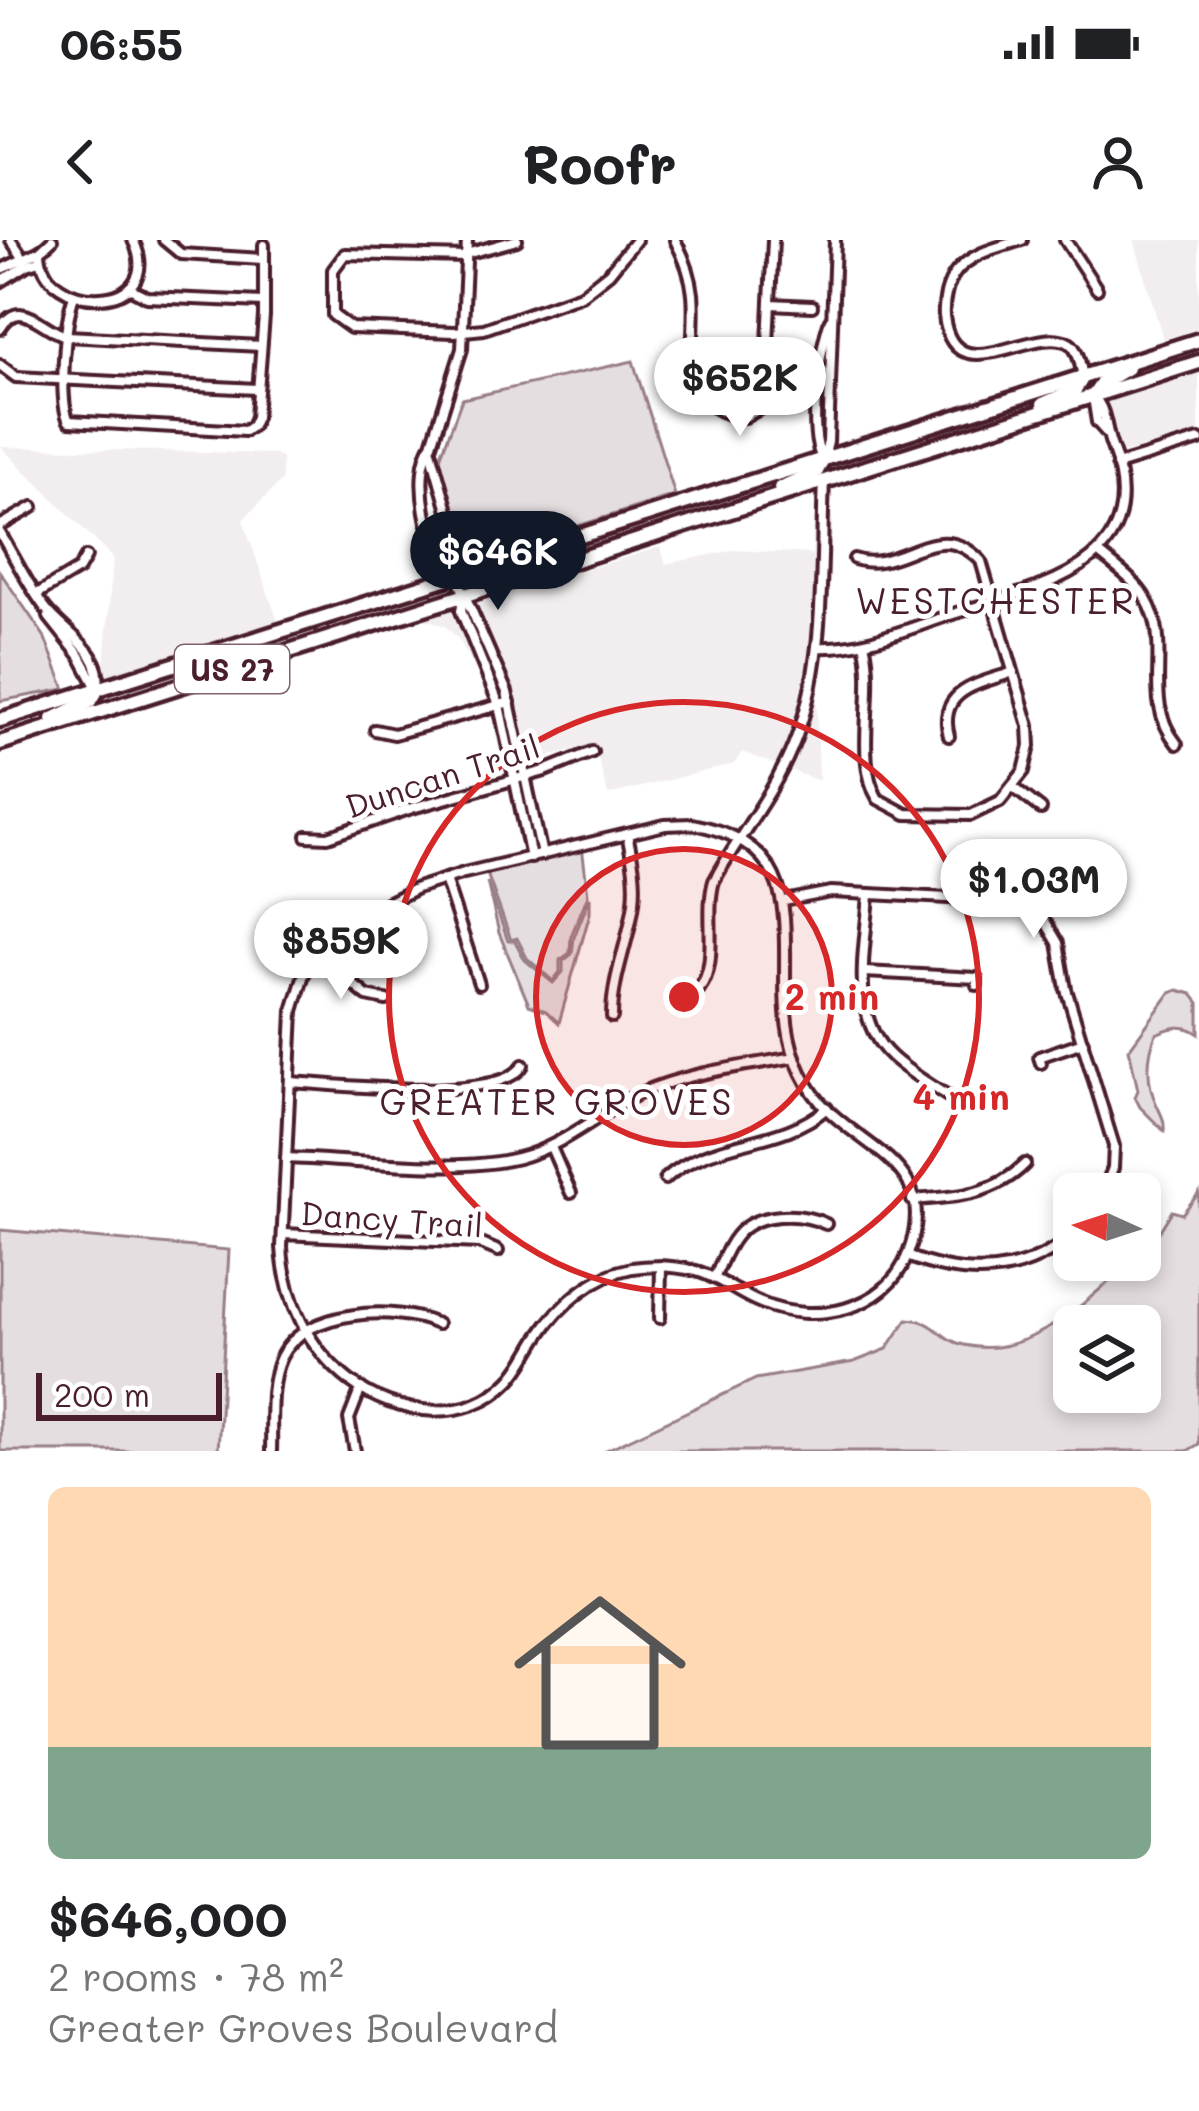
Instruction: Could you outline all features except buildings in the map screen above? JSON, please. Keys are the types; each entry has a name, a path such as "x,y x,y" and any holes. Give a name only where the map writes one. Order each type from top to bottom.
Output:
{"highway":[{"name":"US 27","path":"0,720 1199,340"},
{"path":"1093,396 1102,383 1149,356"},
{"name":"US 27","path":"0,739 1199,362"},
{"path":"931,447 946,435 1075,390 1083,376"},
{"path":"674,529 684,519 814,472 823,459"},
{"path":"0,739 87,703 98,689"}],"street":[{"path":"11,240 22,256"},
{"path":"0,282 40,256 52,240"},
{"path":"40,256 57,283 74,296 106,298 130,288 139,263 134,240"},
{"path":"164,240 181,254 263,259"},
{"path":"467,240 460,360 430,447 422,457 422,496 442,564 456,575 473,608 510,702 542,855"},
{"path":"517,240 466,255 345,254 333,269 335,318 351,328 464,332 580,295 604,278 636,240"},
{"path":"675,240 692,288 693,375 703,395 719,409 746,417 765,406 773,240"},
{"path":"823,459 828,448 835,240"},
{"path":"1022,240 979,254 957,271 945,298 947,330 961,347 980,355 997,354 1032,340 1058,341 1076,349 1083,376"},
{"path":"1065,240 1097,289"},
{"path":"74,296 65,379 67,418 76,423 245,431 255,421 263,245"},
{"path":"0,270 22,256 40,256"},
{"path":"130,288 147,297 263,302"},
{"path":"770,304 812,307"},
{"path":"0,329 9,317 28,313 49,330 68,336 261,346"},
{"path":"823,459 816,445 820,357 832,315"},
{"path":"0,365 13,376 257,388"},
{"path":"817,647 864,643 1063,579 1099,553 1119,510 1118,464 1101,405 1093,396"},
{"path":"818,404 830,405"},
{"path":"712,422 719,409"},
{"path":"1118,464 1199,440"},
{"path":"430,447 461,557 456,575"},
{"path":"699,989 708,972 711,892 793,748 806,709 817,647 824,481"},
{"path":"33,507 0,530 46,610 99,673 98,689"},
{"path":"854,560 877,562 939,542 969,550 985,568 1030,735 1028,759 1013,788 992,807 961,816 906,814 878,799 867,766 871,681 864,643"},
{"path":"1099,553 1136,585 1152,610 1159,639 1157,705 1177,744"},
{"path":"37,594 79,569 86,557"},
{"path":"463,596 461,611 499,705 531,858"},
{"path":"949,736 947,711 955,696 1011,673"},
{"path":"375,730 398,733 510,702"},
{"name":"Duncan Trail","path":"307,836 328,837 592,752"},
{"path":"1013,788 1041,809"},
{"path":"692,824 740,841 766,866 784,901 786,1015 806,1082 827,1108 886,1154 902,1173 912,1200 914,1225 907,1256 896,1275 860,1304 823,1313 779,1310 713,1278 661,1266 616,1272 580,1292 544,1328 514,1376 478,1402 430,1412 382,1400 361,1388 334,1367 306,1331 287,1284 283,1234 296,998 316,954 351,921 445,879 665,825 692,824"},
{"path":"612,1017 616,969 634,898 627,834"},
{"path":"445,879 479,984"},
{"path":"784,901 817,893 869,894 1007,901 1035,911 1055,934 1114,1146 1111,1173"},
{"path":"869,894 865,1007 877,1040 898,1062 961,1104"},
{"path":"294,935 367,996 386,1000"},
{"path":"865,972 977,978 977,986"},
{"path":"1041,1063 1039,1057 1083,1042"},
{"path":"286,1158 467,1165 505,1161 551,1147 647,1090 795,1057"},
{"path":"290,1082 472,1088 509,1080 524,1065"},
{"path":"665,1178 693,1158 791,1132 827,1108"},
{"path":"551,1147 571,1193"},
{"path":"912,1200 983,1192 1006,1181 1024,1164"},
{"path":"713,1278 733,1239 750,1224 799,1216 826,1224"},
{"name":"Dancy Trail","path":"283,1234 479,1243 498,1251"},
{"path":"907,1256 946,1270 991,1272 1040,1258 1053,1249"},
{"path":"660,1318 661,1266"},
{"path":"271,1451 278,1366 286,1348 306,1331 357,1314 416,1316 437,1324"},
{"path":"355,1451 350,1419 361,1388"}],"shaded area":[{"path":"1134,240 1199,240 1199,328 1163,339"},
{"path":"633,361 675,495 474,559 463,552 440,458 462,399"},
{"path":"1199,371 1199,432 1123,453 1106,402"},
{"path":"1,447 274,454 282,458 282,480 243,520 278,622 103,677 113,558"},
{"path":"829,493 833,524 816,674 819,781 742,752 734,764 608,795 594,744 535,760 499,660 475,668 445,626 425,619 660,547 666,564 734,550 812,554 815,498"},
{"path":"0,572 44,636 65,689 0,701"},
{"path":"582,846 588,895 571,936 570,953 560,960 560,972 553,981 527,958 517,938 511,940 485,868"},
{"path":"487,882 508,941 515,941 525,960 553,983 563,972 563,961 572,954 590,897 590,913 559,1023 546,1011 529,1005 499,933"},
{"path":"1170,993 1192,994 1199,1003 1199,1034 1178,1027 1156,1034 1149,1077 1164,1131 1135,1097 1138,1090 1129,1049"},
{"path":"1199,1193 1199,1444 1187,1451 604,1451 756,1379 854,1362 887,1349 907,1319 925,1323 964,1345 988,1348 1012,1344 1053,1325 1053,1413 1161,1413 1161,1305 1080,1305 1108,1281 1161,1281 1161,1229 1172,1211 1182,1214"},
{"path":"0,1230 229,1250 218,1451 0,1451"}],"district":[{"name":"WESTCHESTER","path":"996,599"},
{"name":"GREATER GROVES","path":"557,1100"}]}
